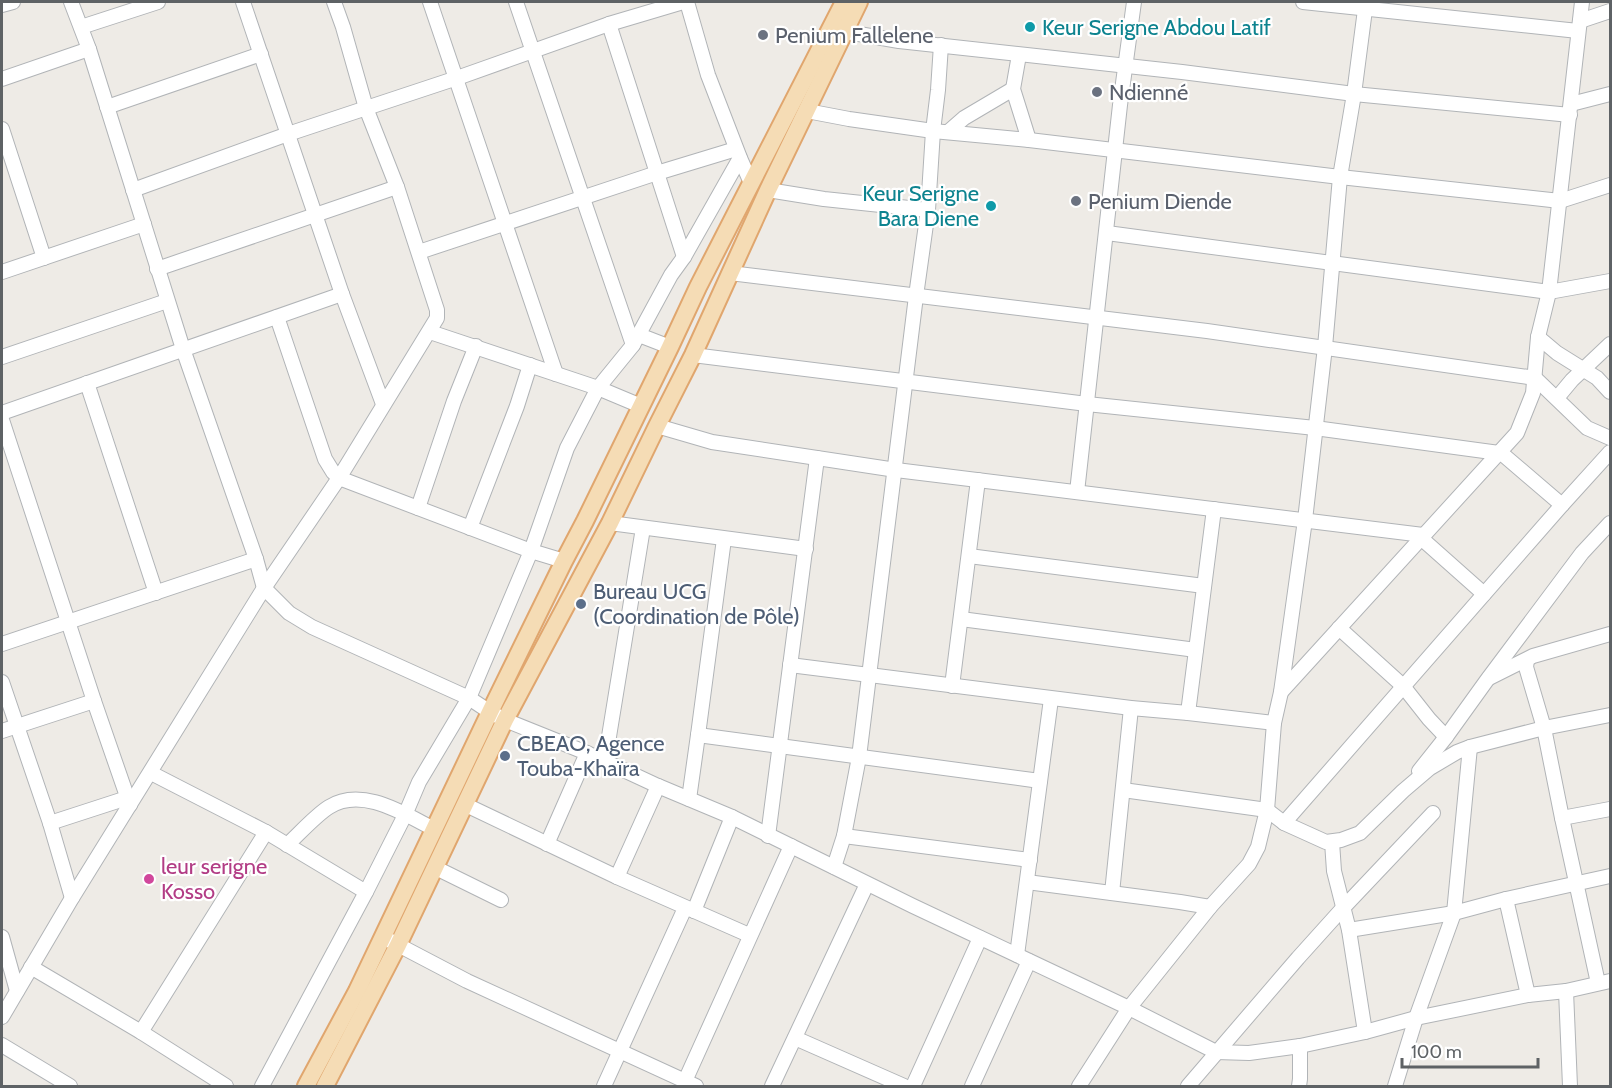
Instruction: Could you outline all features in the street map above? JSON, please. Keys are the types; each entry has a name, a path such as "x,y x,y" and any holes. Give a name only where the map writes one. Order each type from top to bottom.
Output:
{"main road":[{"path":"325,1086 436,868 505,720 610,523 693,355 768,190 807,111 838,30 844,2"},
{"path":"306,1086 357,991 490,712 751,183 838,30 859,2"}],"street":[{"path":"2,5 12,2"},
{"path":"71,2 89,50 167,301 264,588 289,613 312,627 469,698 505,720 587,753 732,817 1216,1052 1250,1053 1300,1046 1416,1018 1604,982 1576,884 1544,728 1526,667 1527,660"},
{"path":"81,27 159,2"},
{"path":"243,2 342,294 383,404"},
{"path":"2,1017 128,802 151,773 264,588 339,478 437,318 437,310 419,252 397,187 366,108 334,2"},
{"path":"430,2 556,374"},
{"path":"516,2 582,198 636,340"},
{"path":"133,190 288,134 457,78 609,24 685,2 708,75 751,183"},
{"path":"1077,492 1134,2"},
{"path":"1303,2 1365,5 1579,26 1611,10"},
{"path":"1281,692 1517,433 1528,410 1533,393 1538,337 1549,292 1582,2"},
{"path":"1079,1086 1129,1008 1210,907 1250,864 1258,848 1267,810 1274,723 1281,692 1305,520 1325,347 1340,177 1354,94 1365,5"},
{"path":"609,24 684,257"},
{"path":"838,30 899,41 1354,94 1571,110 1611,94"},
{"path":"834,867 844,836 858,757 896,470 928,210 941,45"},
{"path":"2,79 89,50"},
{"path":"107,107 261,54"},
{"path":"1018,55 1013,89 1029,140"},
{"path":"948,132 964,118 1013,89"},
{"path":"807,111 849,120 933,131 1560,201 1611,184"},
{"path":"2,129 44,258"},
{"path":"419,252 657,173 738,153"},
{"path":"262,1086 366,892 419,782 469,698 531,551 567,448 598,388 636,340 671,275 684,257 738,153"},
{"path":"157,269 397,187"},
{"path":"768,190 824,199 928,210"},
{"path":"2,272 144,224"},
{"path":"1107,233 1549,292 1611,281"},
{"path":"730,273 1097,317 1535,378 1587,428 1611,438"},
{"path":"2,413 342,294"},
{"path":"2,357 167,301"},
{"path":"277,317 325,459 339,478 531,551 564,561"},
{"path":"430,332 598,388 641,405"},
{"path":"1538,337 1557,353 1597,378 1611,392"},
{"path":"636,340 670,347"},
{"path":"1557,398 1572,380 1611,344"},
{"path":"418,508 454,401 476,346"},
{"path":"693,355 1087,404 1315,428 1499,452 1562,506"},
{"path":"470,528 518,406 530,365"},
{"path":"87,383 156,593"},
{"path":"2,420 128,802"},
{"path":"657,426 712,442 896,470 1422,536 1484,594"},
{"path":"1284,824 1611,452"},
{"path":"768,836 817,458"},
{"path":"952,686 978,480"},
{"path":"1188,713 1214,509"},
{"path":"610,523 806,549"},
{"path":"1403,791 1446,737 1582,553 1611,523"},
{"path":"605,761 643,528"},
{"path":"689,799 724,539"},
{"path":"969,556 1204,586"},
{"path":"2,644 256,560"},
{"path":"961,619 1196,650"},
{"path":"1339,628 1404,686 1446,737"},
{"path":"1487,680 1533,656 1611,634"},
{"path":"790,665 1051,699 1274,723"},
{"path":"2,682 50,823 72,898"},
{"path":"972,1086 1023,958 1027,882 1051,699"},
{"path":"2,731 94,701"},
{"path":"1112,893 1131,708"},
{"path":"1123,790 1267,810 1284,824 1326,842 1332,842 1360,833 1430,768 1457,752 1544,728 1611,715"},
{"path":"699,735 1040,781"},
{"path":"1395,1086 1416,1018 1454,913 1470,747"},
{"path":"547,844 587,753"},
{"path":"151,773 266,832 366,892"},
{"path":"617,877 658,786"},
{"path":"287,845 328,807 344,800 372,801 434,829"},
{"path":"50,823 128,802"},
{"path":"466,805 617,877 749,935"},
{"path":"1562,818 1611,809"},
{"path":"1188,1086 1343,908 1433,813"},
{"path":"604,1086 732,817"},
{"path":"141,1032 266,832"},
{"path":"844,836 1030,860"},
{"path":"1332,842 1334,871 1349,930 1365,1032"},
{"path":"382,937 467,981 690,1084 749,935 791,846"},
{"path":"436,868 501,900"},
{"path":"1349,930 1454,913 1611,876"},
{"path":"1027,882 1210,907"},
{"path":"772,1086 867,884"},
{"path":"1506,899 1528,995"},
{"path":"2,937 4,953 17,992"},
{"path":"913,1086 980,938"},
{"path":"31,967 141,1032 226,1086"},
{"path":"1566,991 1570,1086"},
{"path":"795,1038 904,1086"},
{"path":"2,1045 70,1086"},
{"path":"1299,1086 1300,1046"}],"place":[{"name":"Keur Serigne Abdou Latif","path":"1030,27"},
{"name":"Penium Fallelene","path":"763,35"},
{"name":"Ndienné","path":"1097,92"},
{"name":"Penium Diende","path":"1076,201"},
{"name":"Keur Serigne Bara Diene","path":"991,206"},
{"name":"Bureau UCG (Coordination de Pôle)","path":"581,604"},
{"name":"CBEAO, Agence Touba-Khaïra","path":"505,756"},
{"name":"leur serigne Kosso","path":"149,879"}]}
